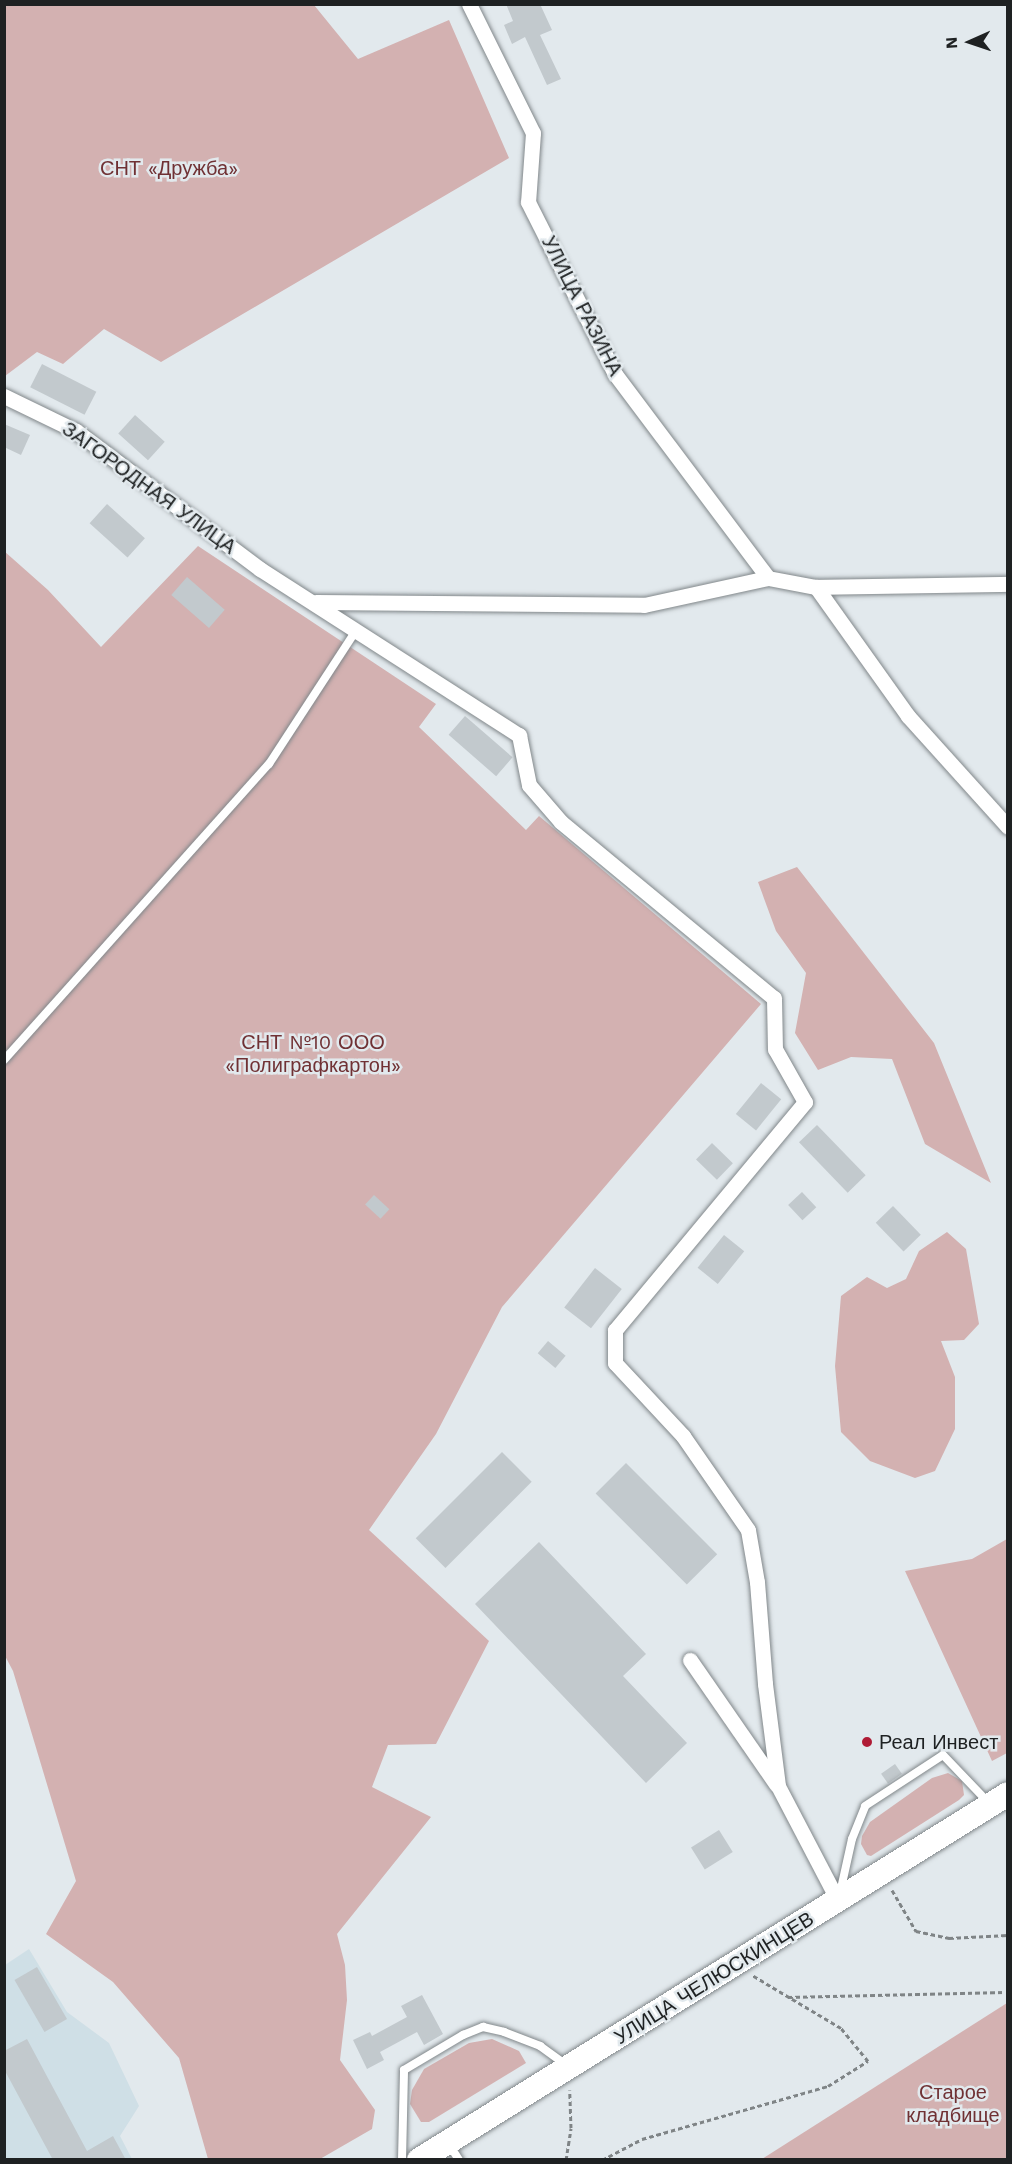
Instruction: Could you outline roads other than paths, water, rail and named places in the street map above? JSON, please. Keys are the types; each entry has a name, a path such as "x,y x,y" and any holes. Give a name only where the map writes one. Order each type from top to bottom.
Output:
{"main road":[{"name":"УЛИЦА ЧЕЛЮСКИНЦЕВ","path":"419,2160 453,2151 570,2067 999,1799"}],"street":[{"name":"УЛИЦА РАЗИНА","path":"468,4 533,133 528,202 615,375 768,578"},
{"name":"ЗАГОРОДНАЯ УЛИЦА","path":"4,396 76,431 260,569 316,602 355,632 519,735 528,785 561,822 774,998 775,1049 805,1102 615,1330 615,1362 682,1436 748,1530 757,1582 765,1684 778,1786"},
{"path":"316,602 644,605 768,578 816,587 1008,584"},
{"path":"816,587 908,716 1008,827"},
{"path":"690,1660 778,1786 838,1901"}],"lane":[{"path":"4,1060 269,764 355,632"},
{"path":"838,1901 852,1839 865,1806 943,1755 999,1799"},
{"path":"402,2160 404,2070 463,2035 483,2027 504,2032 540,2046 570,2067"}],"place":[{"name":"Реал Инвест","path":"867,1742"}],"park label":[{"name":"СНТ «Дружба»","path":"169,168"},
{"name":"СНТ №10 ООО «Полиграфкартон»","path":"313,1054"},
{"name":"Старое кладбище","path":"953,2104"}]}
